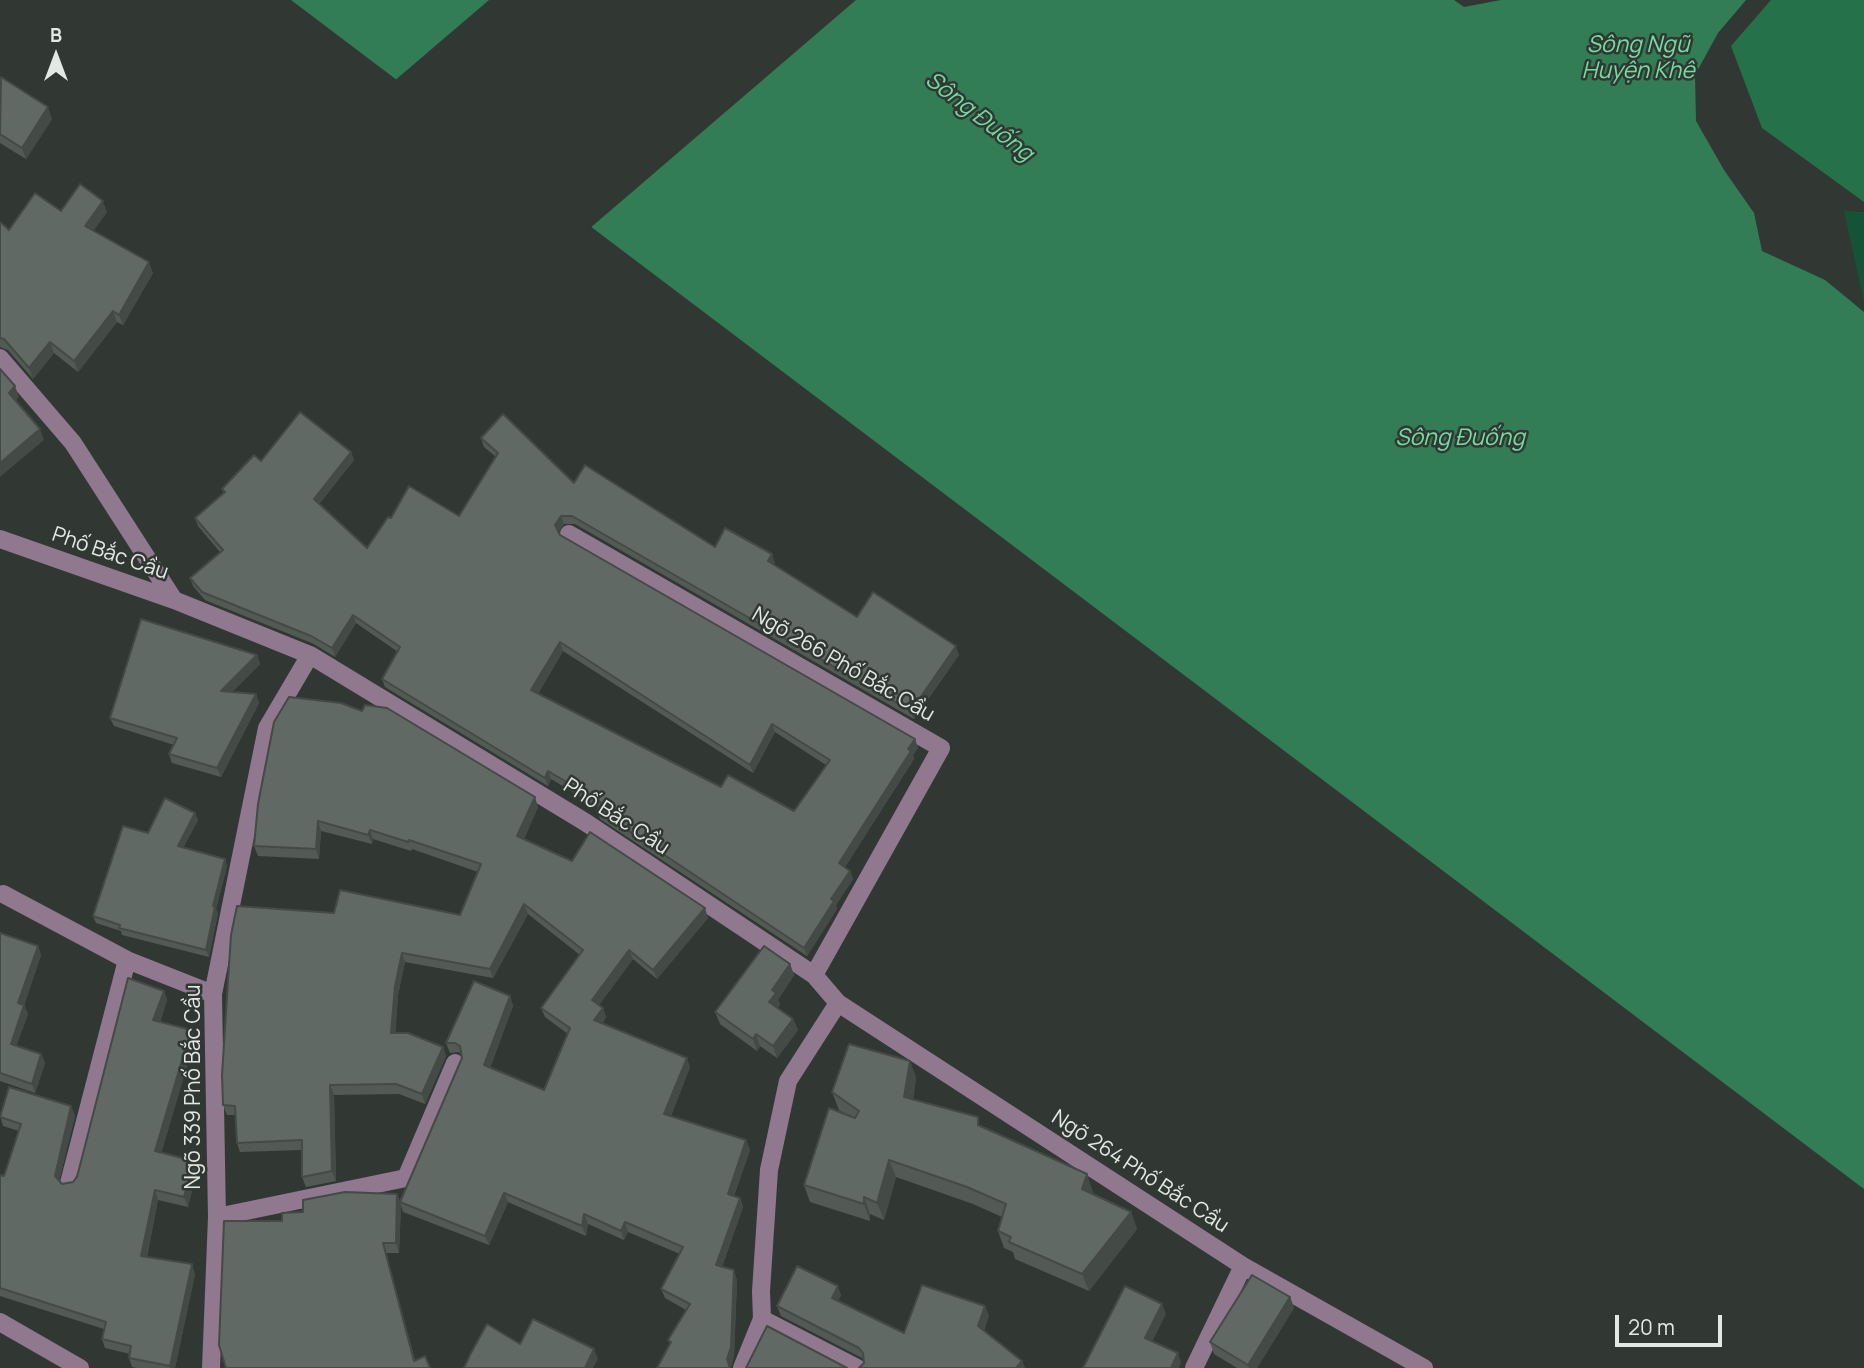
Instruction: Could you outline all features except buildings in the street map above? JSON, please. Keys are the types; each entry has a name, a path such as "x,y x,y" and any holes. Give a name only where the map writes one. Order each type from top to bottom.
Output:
{"street":[{"path":"0,358 73,443 174,600"},
{"name":"Ngõ 266 Phố Bắc Cầu","path":"569,534 942,748 814,975"},
{"name":"Phố Bắc Cầu","path":"0,540 174,600 310,655 585,822 814,975 838,1003"},
{"name":"Ngõ 339 Phố Bắc Cầu","path":"211,1368 217,1217 213,994 267,728 310,655"},
{"path":"4,894 127,960 213,994"},
{"path":"69,1183 127,960"},
{"path":"742,1368 762,1320 761,1291 769,1170 788,1081 838,1003"},
{"name":"Ngõ 264 Phố Bắc Cầu","path":"838,1003 1243,1266 1424,1368"},
{"path":"217,1217 406,1178 455,1063"},
{"path":"1194,1368 1243,1266"},
{"path":"762,1320 857,1368"},
{"path":"0,1322 80,1368"}],"shaded area":[{"path":"1771,0 1864,0 1864,202 1762,128 1731,46"},
{"path":"1844,211 1864,212 1864,302"}],"water":[{"name":"Sông Đuống","path":"291,0 1454,0 1464,7 1501,0 1746,0 1718,33 1695,75 1696,121 1724,170 1754,213 1762,251 1825,280 1864,312 1864,1189"}],"pier":[{"path":"489,0 856,0 589,229 393,82"}],"water label":[{"name":"Sông Ngũ Huyện Khê","path":"1638,59"}]}
